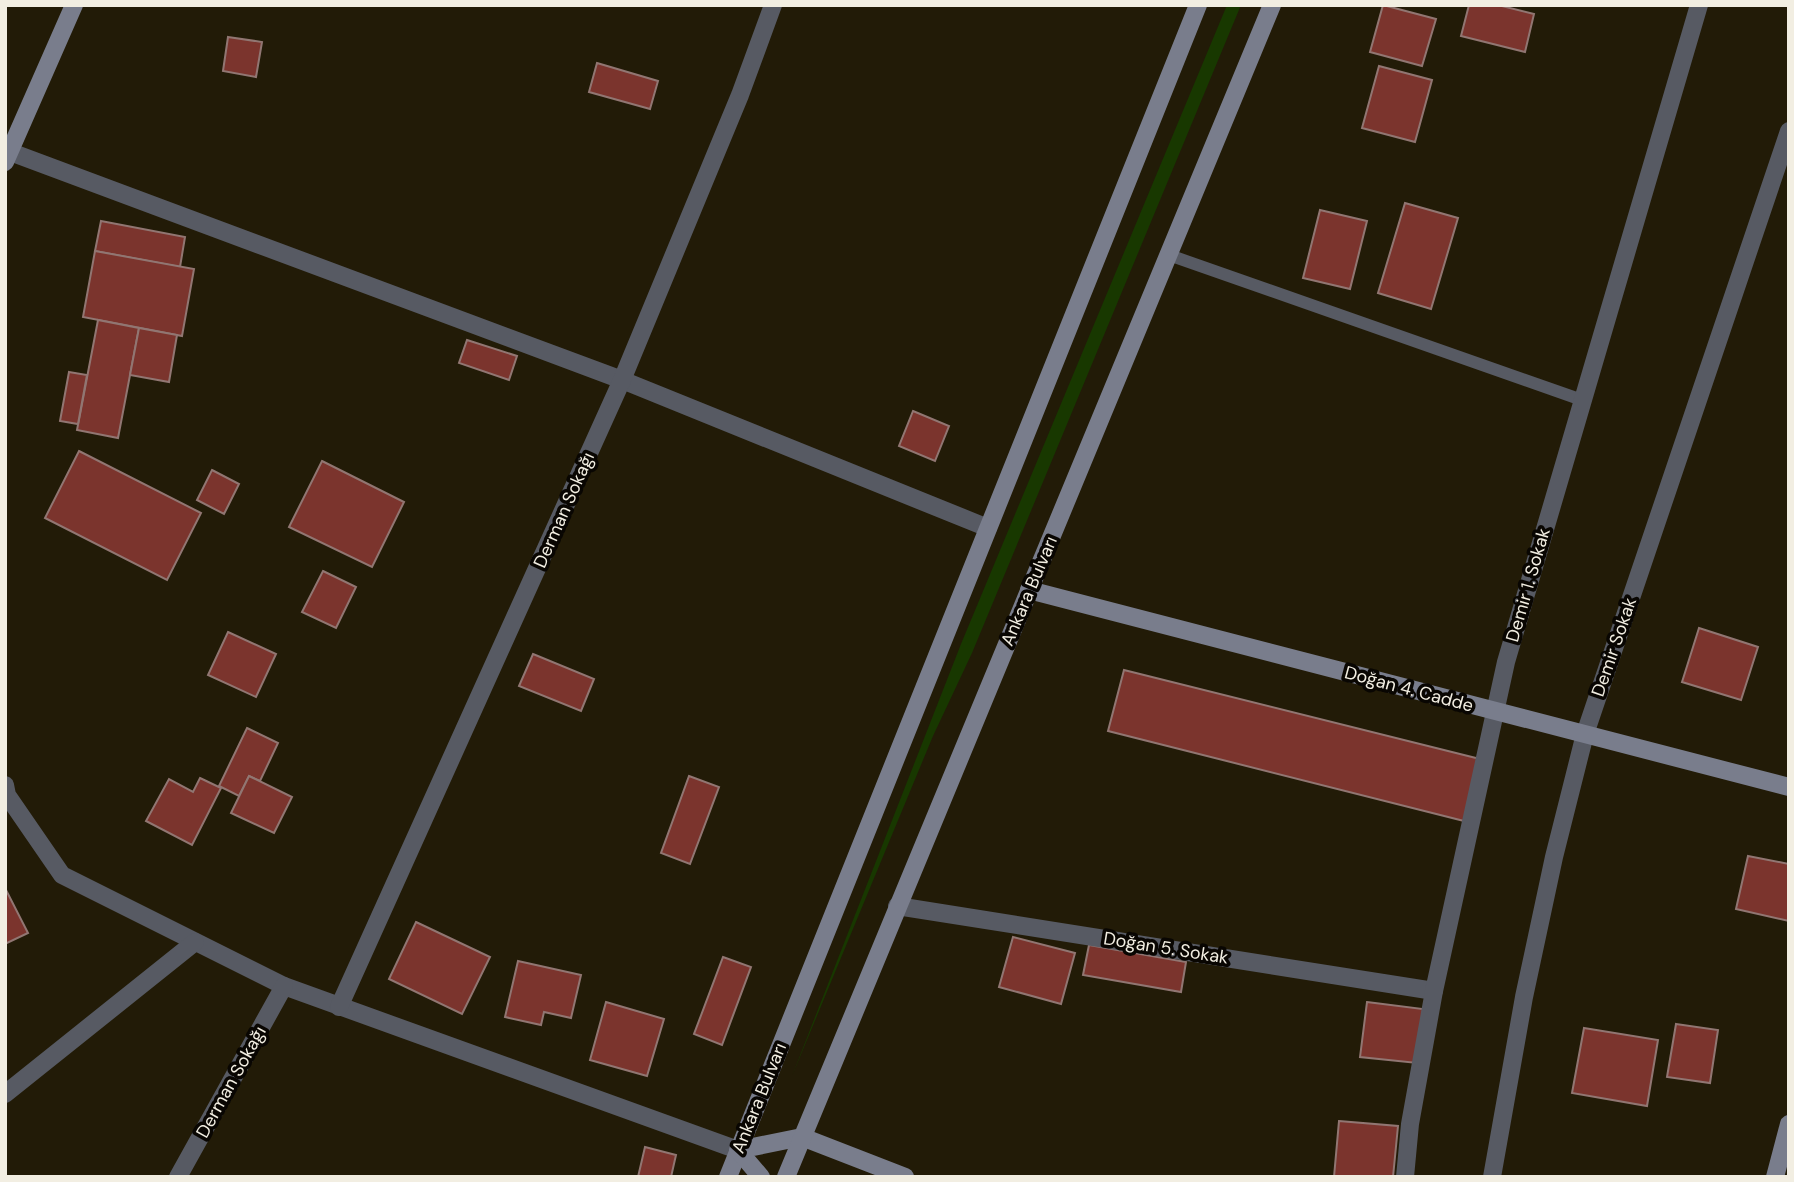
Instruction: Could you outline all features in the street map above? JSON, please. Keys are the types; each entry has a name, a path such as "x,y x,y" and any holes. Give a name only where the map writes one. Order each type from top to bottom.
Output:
{"main road":[{"path":"6,154 74,5"},
{"name":"Ankara Bulvarı","path":"728,1177 1198,5"},
{"name":"Ankara Bulvarı","path":"786,1177 1272,5"},
{"name":"Doğan 4. Cadde","path":"1029,590 1789,787"},
{"path":"1775,1177 1789,1124"},
{"path":"761,1177 738,1150 802,1137 905,1177"}],"street":[{"name":"Derman Sokağı","path":"339,1007 622,380 740,95 773,5"},
{"name":"Demir 1. Sokak","path":"1405,1177 1410,1124 1434,991 1494,711 1524,595 1699,5"},
{"name":"Demir Sokak","path":"1492,1177 1524,997 1585,734 1789,131"},
{"path":"6,154 622,380 988,528"},
{"path":"5,785 7,795 62,875 195,942 284,986 738,1150"},
{"name":"Doğan 5. Sokak","path":"897,906 1434,991"},
{"path":"5,1094 195,942"},
{"name":"Derman Sokağı","path":"178,1177 284,986"}],"lane":[{"path":"1168,255 1582,400"}],"green space":[{"path":"1227,5 1241,5 972,653 933,736 792,1076 961,644"}],"building":[{"path":"1383,5 1436,19 1422,66 1370,52"},
{"path":"1469,5 1498,5 1534,14 1525,52 1461,36"},
{"path":"228,37 262,42 256,77 223,71"},
{"path":"597,63 658,81 650,109 589,92"},
{"path":"1379,66 1432,80 1415,142 1362,128"},
{"path":"1405,203 1458,218 1431,309 1378,293"},
{"path":"1320,210 1367,221 1350,289 1303,278"},
{"path":"101,221 185,237 180,267 95,251"},
{"path":"95,251 194,269 182,336 83,317"},
{"path":"98,320 139,328 118,438 77,430"},
{"path":"139,328 177,335 169,382 130,375"},
{"path":"467,340 517,356 509,380 459,363"},
{"path":"69,372 87,375 78,424 60,421"},
{"path":"913,411 949,426 935,461 899,446"},
{"path":"79,451 201,513 167,580 45,518"},
{"path":"322,461 404,502 372,567 289,527"},
{"path":"212,470 239,484 224,514 197,500"},
{"path":"323,571 356,587 336,628 302,612"},
{"path":"1699,628 1758,647 1741,700 1682,682"},
{"path":"228,632 276,654 256,697 208,675"},
{"path":"533,654 594,679 581,711 519,686"},
{"path":"1124,670 1480,759 1464,821 1108,731"},
{"path":"247,728 278,743 260,781 249,776 239,796 219,786"},
{"path":"249,776 292,797 274,833 231,813"},
{"path":"689,776 719,787 690,864 661,853"},
{"path":"200,778 221,788 192,845 146,821 169,779 193,792"},
{"path":"1748,856 1789,864 1789,921 1736,909"},
{"path":"5,888 28,933 5,944"},
{"path":"416,922 490,957 462,1014 389,979"},
{"path":"1013,937 1075,953 1061,1004 999,987"},
{"path":"1089,945 1186,962 1181,992 1083,975"},
{"path":"723,957 751,967 722,1045 694,1034"},
{"path":"518,961 581,975 571,1018 544,1012 541,1025 505,1017"},
{"path":"606,1002 664,1019 647,1076 590,1060"},
{"path":"1367,1002 1423,1009 1417,1063 1360,1057"},
{"path":"1676,1024 1718,1030 1710,1083 1667,1077"},
{"path":"1584,1028 1658,1040 1647,1106 1572,1093"},
{"path":"1339,1121 1398,1126 1393,1177 1334,1177"},
{"path":"645,1147 676,1155 671,1177 638,1177"}]}
